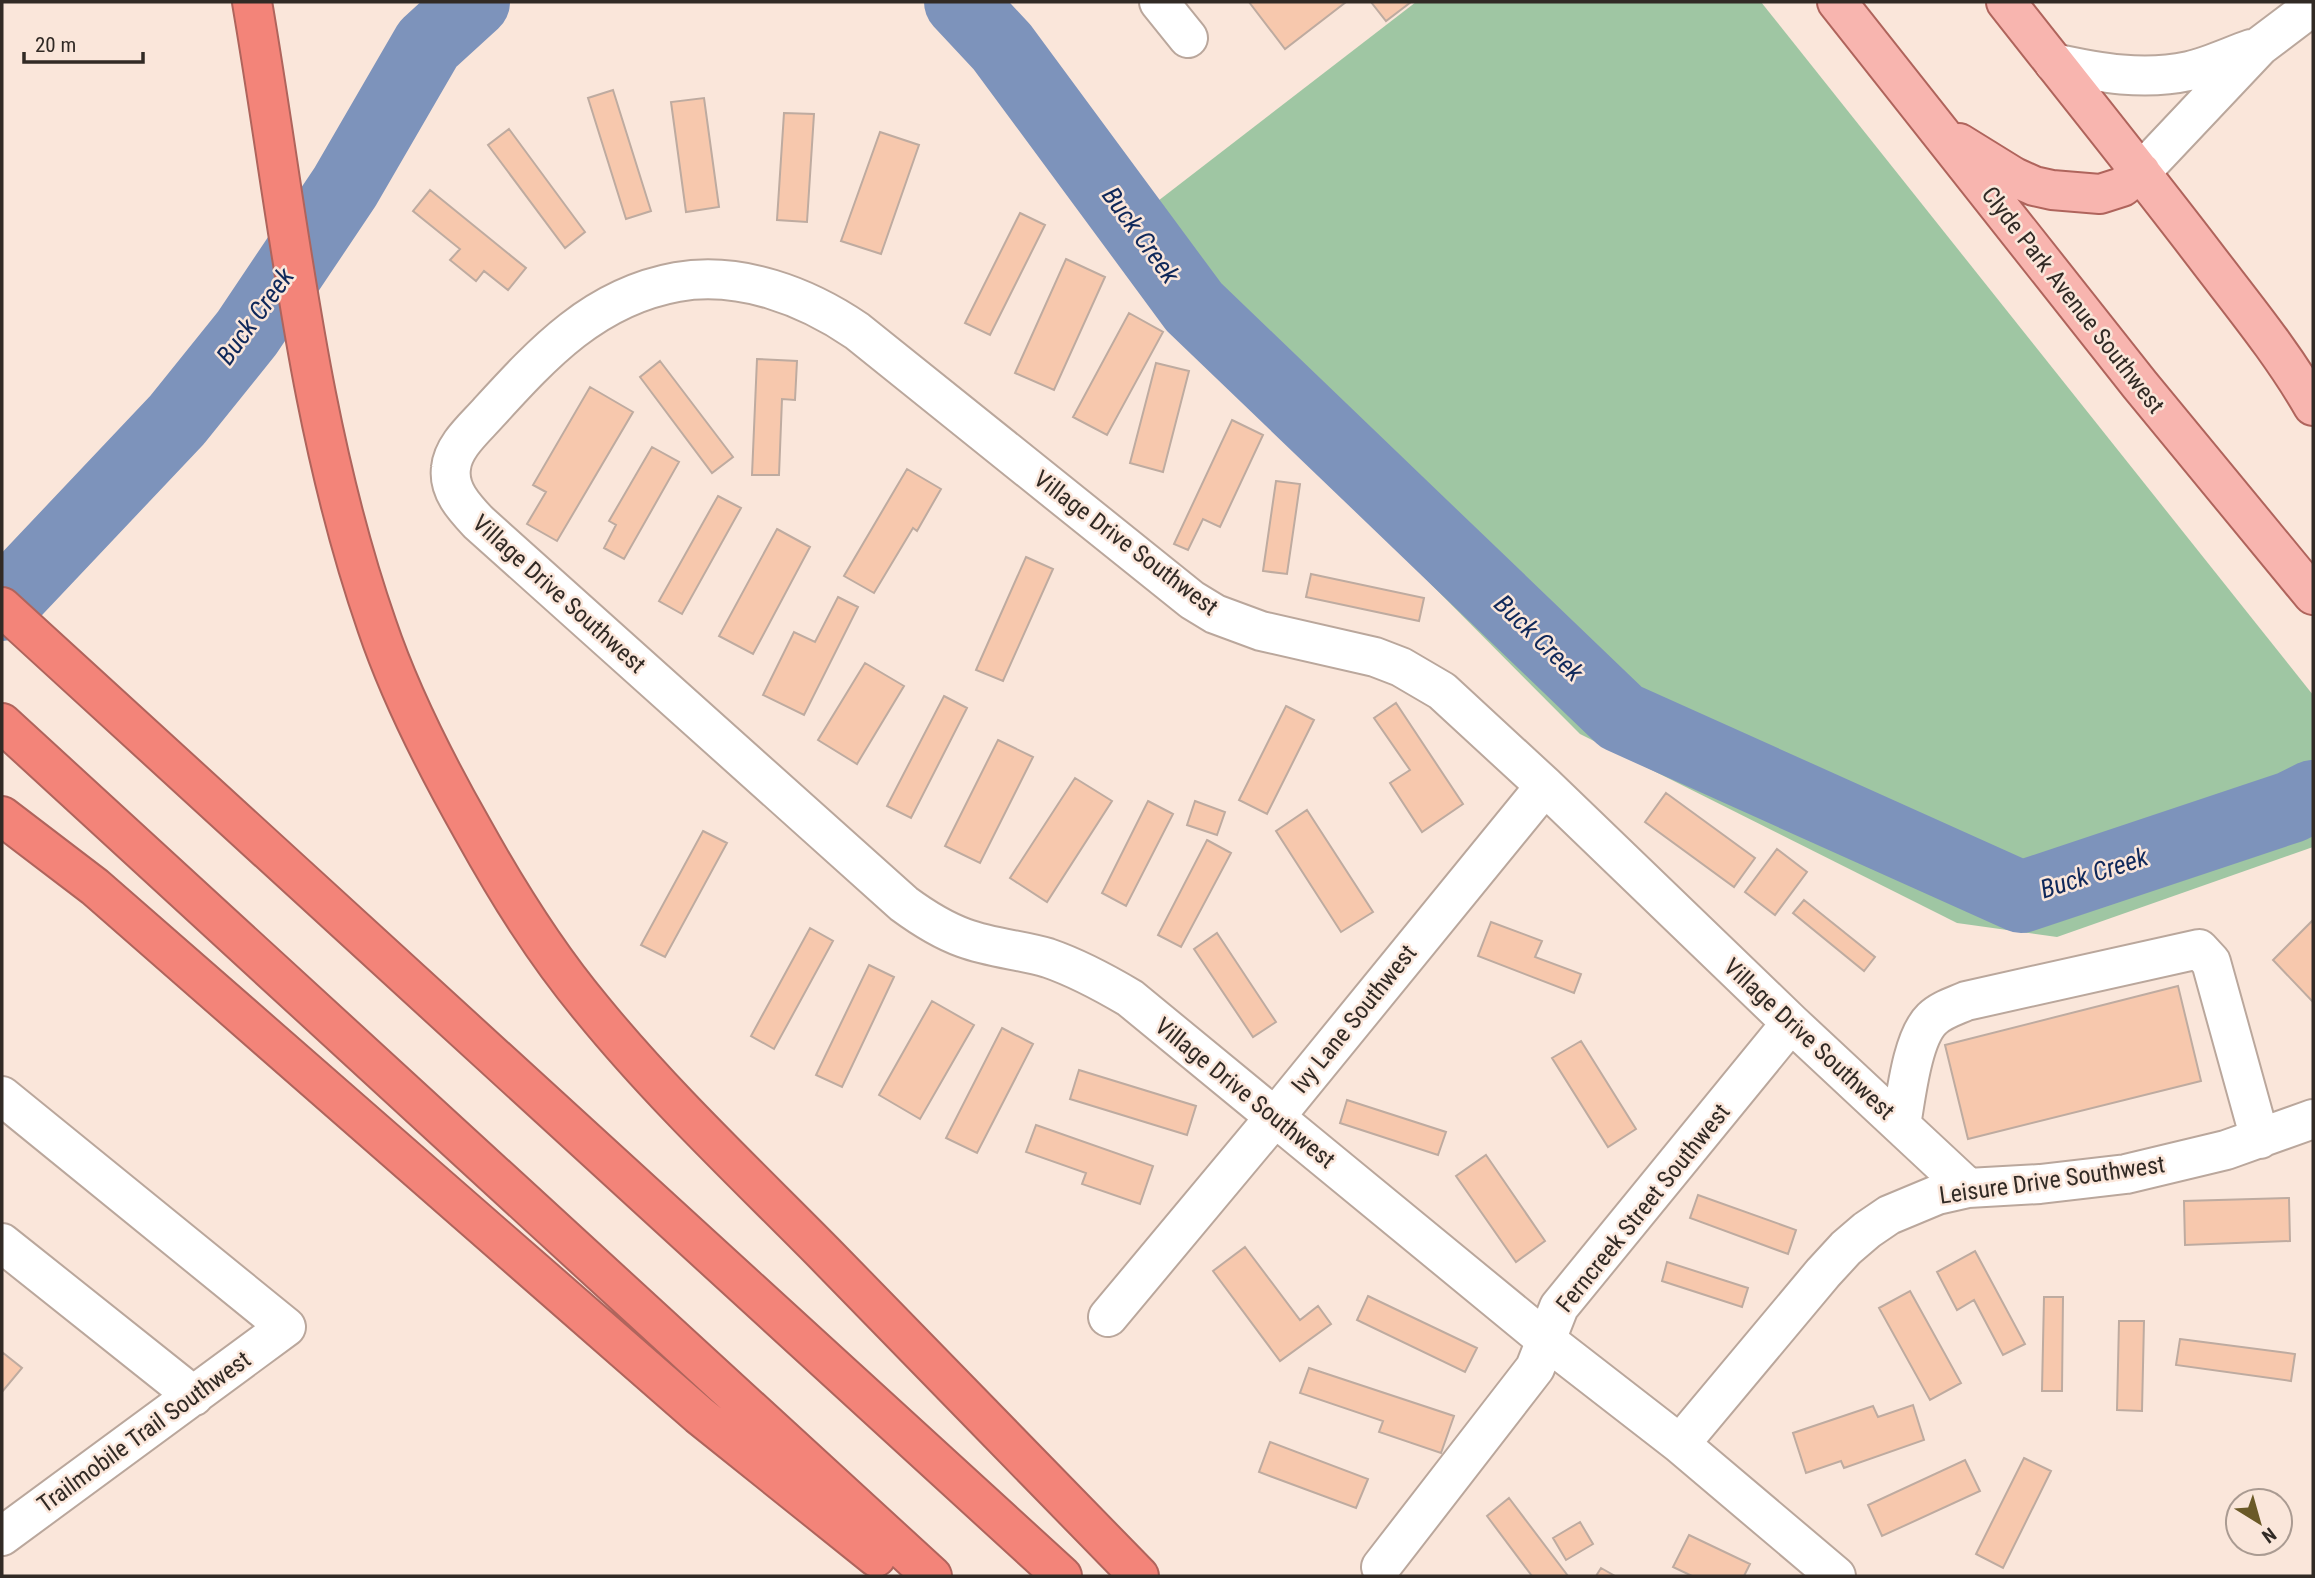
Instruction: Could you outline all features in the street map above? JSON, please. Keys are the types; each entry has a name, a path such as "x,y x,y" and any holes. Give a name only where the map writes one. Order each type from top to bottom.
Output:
{"highway":[{"path":"255,20 302,323 328,455 357,565 378,630 446,783 517,906 560,970 615,1036 1139,1576"},
{"path":"2,607 1062,1576"},
{"path":"2,723 932,1576"},
{"path":"2,816 95,887 699,1415 900,1576"}],"main road":[{"name":"Clyde Park Avenue Southwest","path":"1837,2 2140,385 2313,595"},
{"path":"2006,2 2270,341 2313,406"},
{"path":"1937,130 2014,177 2052,191 2099,194 2122,187 2141,172"}],"street":[{"path":"1159,2 1188,38"},
{"path":"2141,172 2260,46 2313,6"},
{"path":"2054,63 2119,75 2162,75 2192,70 2260,46"},
{"name":"Village Drive Southwest","path":"1821,1572 1680,1444 1546,1340 1130,998 1099,980 1047,958 966,939 925,919 904,904 462,506 450,480 454,454 468,435 548,349 574,328 622,299 678,282 702,280 780,291 831,313 1192,600 1238,624 1375,657 1427,681 1442,691 1968,1188"},
{"name":"Ivy Lane Southwest","path":"1108,1317 1545,786"},
{"path":"1901,1125 1918,1040 1930,1020 1942,1011 1966,1002 2199,949 2211,962 2260,1139"},
{"name":"Ferncreek Street Southwest","path":"1381,1567 1535,1368 1559,1307 1791,1023"},
{"name":"Trailmobile Trail Southwest","path":"2,1096 286,1328 2,1536"},
{"name":"Leisure Drive Southwest","path":"1680,1444 1846,1248 1888,1215 1923,1200 1968,1188 2040,1184 2126,1174 2226,1150 2313,1119"},
{"path":"2,1243 194,1395"}],"green space":[{"path":"1416,2 1761,2 2313,695 2313,847 2057,937 1957,923 1580,734 1241,393 1110,238"}],"building":[{"path":"1249,2 1346,2 1285,49"},
{"path":"1371,2 1411,2 1386,21"},
{"path":"613,90 651,211 626,219 588,98"},
{"path":"704,98 719,207 686,212 671,102"},
{"path":"784,113 814,114 807,222 777,220"},
{"path":"509,129 585,232 565,248 488,145"},
{"path":"880,132 919,145 881,254 841,241"},
{"path":"430,190 526,268 508,290 484,271 476,281 450,260 460,249 413,211"},
{"path":"1020,213 1045,225 990,335 965,323"},
{"path":"1066,259 1105,277 1054,390 1015,373"},
{"path":"1129,313 1163,332 1107,435 1073,417"},
{"path":"757,359 797,361 795,400 782,399 779,475 752,475"},
{"path":"660,361 733,457 712,473 640,377"},
{"path":"1156,363 1189,371 1163,472 1130,463"},
{"path":"590,387 633,412 557,541 527,524 546,492 533,485"},
{"path":"1232,420 1263,435 1220,527 1203,519 1188,550 1174,544"},
{"path":"652,447 679,462 624,559 604,548 616,525 609,521"},
{"path":"907,469 941,489 917,531 913,528 874,593 844,576"},
{"path":"1276,481 1300,484 1287,574 1263,571"},
{"path":"718,496 741,508 682,614 659,601"},
{"path":"777,529 810,547 753,654 719,636"},
{"path":"1026,557 1053,569 1003,681 976,670"},
{"path":"1311,574 1424,598 1419,621 1306,597"},
{"path":"838,597 858,607 804,715 763,695 794,632 815,642"},
{"path":"865,663 904,686 857,764 818,740"},
{"path":"944,696 967,708 911,818 887,806"},
{"path":"1396,703 1463,804 1422,832 1390,783 1410,770 1374,718"},
{"path":"1286,706 1314,720 1267,814 1239,800"},
{"path":"998,740 1033,757 980,863 945,846"},
{"path":"1075,778 1112,801 1047,902 1010,878"},
{"path":"1666,793 1755,858 1734,887 1645,822"},
{"path":"1148,801 1173,814 1126,906 1102,893"},
{"path":"1195,801 1225,812 1217,835 1187,825"},
{"path":"1307,810 1373,912 1341,932 1276,831"},
{"path":"703,831 727,843 665,957 641,945"},
{"path":"1207,840 1231,853 1181,947 1158,935"},
{"path":"1777,849 1807,872 1775,915 1745,892"},
{"path":"1804,900 1875,957 1864,971 1793,913"},
{"path":"1491,922 1542,941 1535,957 1581,974 1574,993 1478,956"},
{"path":"2313,922 2313,1002 2273,960"},
{"path":"810,928 833,941 774,1049 751,1036"},
{"path":"1217,933 1276,1022 1253,1037 1194,949"},
{"path":"869,965 894,977 842,1087 816,1075"},
{"path":"2178,986 2201,1081 1968,1139 1945,1045"},
{"path":"932,1001 974,1025 920,1119 879,1095"},
{"path":"1002,1028 1033,1044 977,1153 946,1138"},
{"path":"1581,1041 1636,1129 1608,1147 1552,1058"},
{"path":"1079,1070 1196,1106 1187,1135 1070,1099"},
{"path":"1347,1100 1446,1132 1438,1155 1340,1123"},
{"path":"1036,1125 1153,1166 1140,1204 1082,1184 1086,1173 1026,1152"},
{"path":"1486,1155 1545,1241 1516,1262 1456,1176"},
{"path":"1698,1195 1796,1230 1788,1254 1690,1218"},
{"path":"2289,1198 2290,1241 2185,1245 2184,1201"},
{"path":"1245,1247 1300,1320 1318,1306 1331,1324 1280,1361 1213,1271"},
{"path":"1975,1251 2025,1344 2003,1355 1974,1300 1957,1310 1937,1272"},
{"path":"1667,1262 1748,1288 1742,1307 1662,1281"},
{"path":"1910,1291 1961,1383 1930,1400 1879,1308"},
{"path":"1368,1296 1477,1348 1465,1372 1357,1320"},
{"path":"2044,1297 2063,1297 2062,1391 2042,1391"},
{"path":"2119,1321 2144,1321 2142,1411 2117,1410"},
{"path":"2180,1339 2295,1354 2291,1381 2176,1365"},
{"path":"2,1352 22,1368 2,1392"},
{"path":"1309,1368 1454,1416 1441,1453 1379,1432 1383,1421 1300,1393"},
{"path":"1913,1405 1924,1440 1844,1468 1841,1461 1806,1473 1793,1433 1873,1406 1878,1417"},
{"path":"1270,1442 1368,1479 1356,1508 1259,1472"},
{"path":"2024,1458 2051,1471 2003,1568 1976,1554"},
{"path":"1965,1460 1980,1491 1882,1536 1868,1505"},
{"path":"1509,1498 1568,1576 1532,1576 1487,1516"},
{"path":"1580,1522 1593,1544 1566,1560 1553,1538"},
{"path":"1689,1535 1750,1564 1744,1576 1692,1576 1673,1567"},
{"path":"1601,1568 1615,1576 1596,1576"}],"waterway":[{"name":"Buck Creek","path":"2,605 177,420 247,333 345,187 428,44 474,2"},
{"name":"Buck Creek","path":"960,2 1002,47 1194,307 1621,717 2021,897 2291,807 2313,796"}]}
